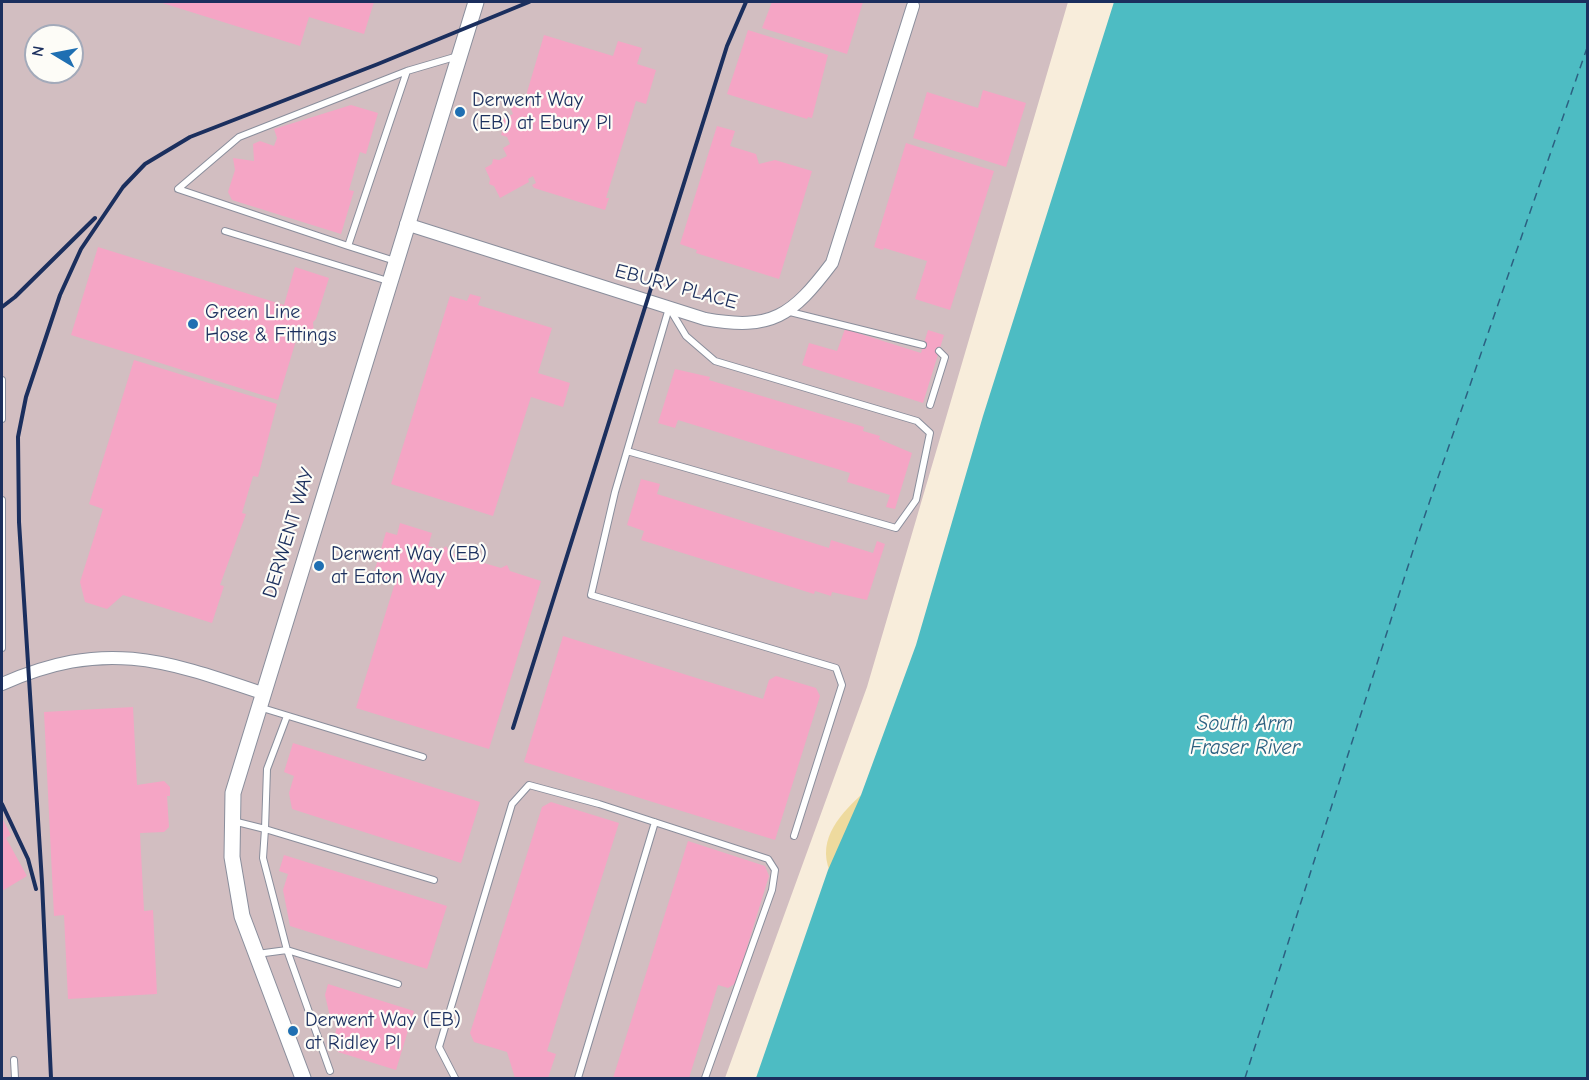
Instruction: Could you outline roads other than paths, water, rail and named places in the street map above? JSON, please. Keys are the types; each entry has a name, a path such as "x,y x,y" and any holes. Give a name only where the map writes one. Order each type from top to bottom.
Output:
{"street":[{"name":"DERWENT WAY","path":"303,1078 256,954 240,904 232,857 233,793 476,2"},
{"name":"EBURY PLACE","path":"406,224 705,319 740,325 775,318 806,297 832,263 913,6"},
{"path":"2,684 28,672 60,663 92,658 136,658 179,665 260,700"}],"lane":[{"path":"395,261 178,189 239,137 407,70 459,56"},
{"path":"348,246 407,70"},
{"path":"225,231 389,281"},
{"path":"669,308 627,451 591,595 836,668 842,685 794,836"},
{"path":"627,451 896,528 916,500 930,433 917,421 716,361 686,336 669,308"},
{"path":"785,311 923,345"},
{"path":"930,405 945,357 939,351"},
{"path":"2,380 2,419"},
{"path":"2,500 2,648"},
{"path":"260,700 287,716 423,757"},
{"path":"287,716 267,769 263,858 287,950 330,1071"},
{"path":"455,1078 439,1047 512,804 529,785 655,822 768,859 775,870 748,963 705,1078"},
{"path":"233,821 434,880"},
{"path":"578,1078 655,822"},
{"path":"256,954 287,950 398,984"},
{"path":"14,1060 15,1078"}],"water":[{"name":"South Arm Fraser River","path":"1114,2 1587,2 1587,1078 756,1078 828,870 861,795 916,645 983,416"}],"railway":[{"path":"51,1078 42,882 19,522 18,437 26,397 60,295 81,249 123,187 145,164 190,137 529,2"},
{"path":"513,728 727,46 746,2"},
{"path":"2,307 95,218"},
{"path":"2,804 28,859 36,889"}],"place":[{"name":"Derwent Way (EB) at Ebury Pl","path":"460,112"},
{"name":"Green Line Hose & Fittings","path":"193,324"},
{"name":"Derwent Way (EB) at Eaton Way","path":"319,566"},
{"name":"Derwent Way (EB) at Ridley Pl","path":"293,1031"}]}
